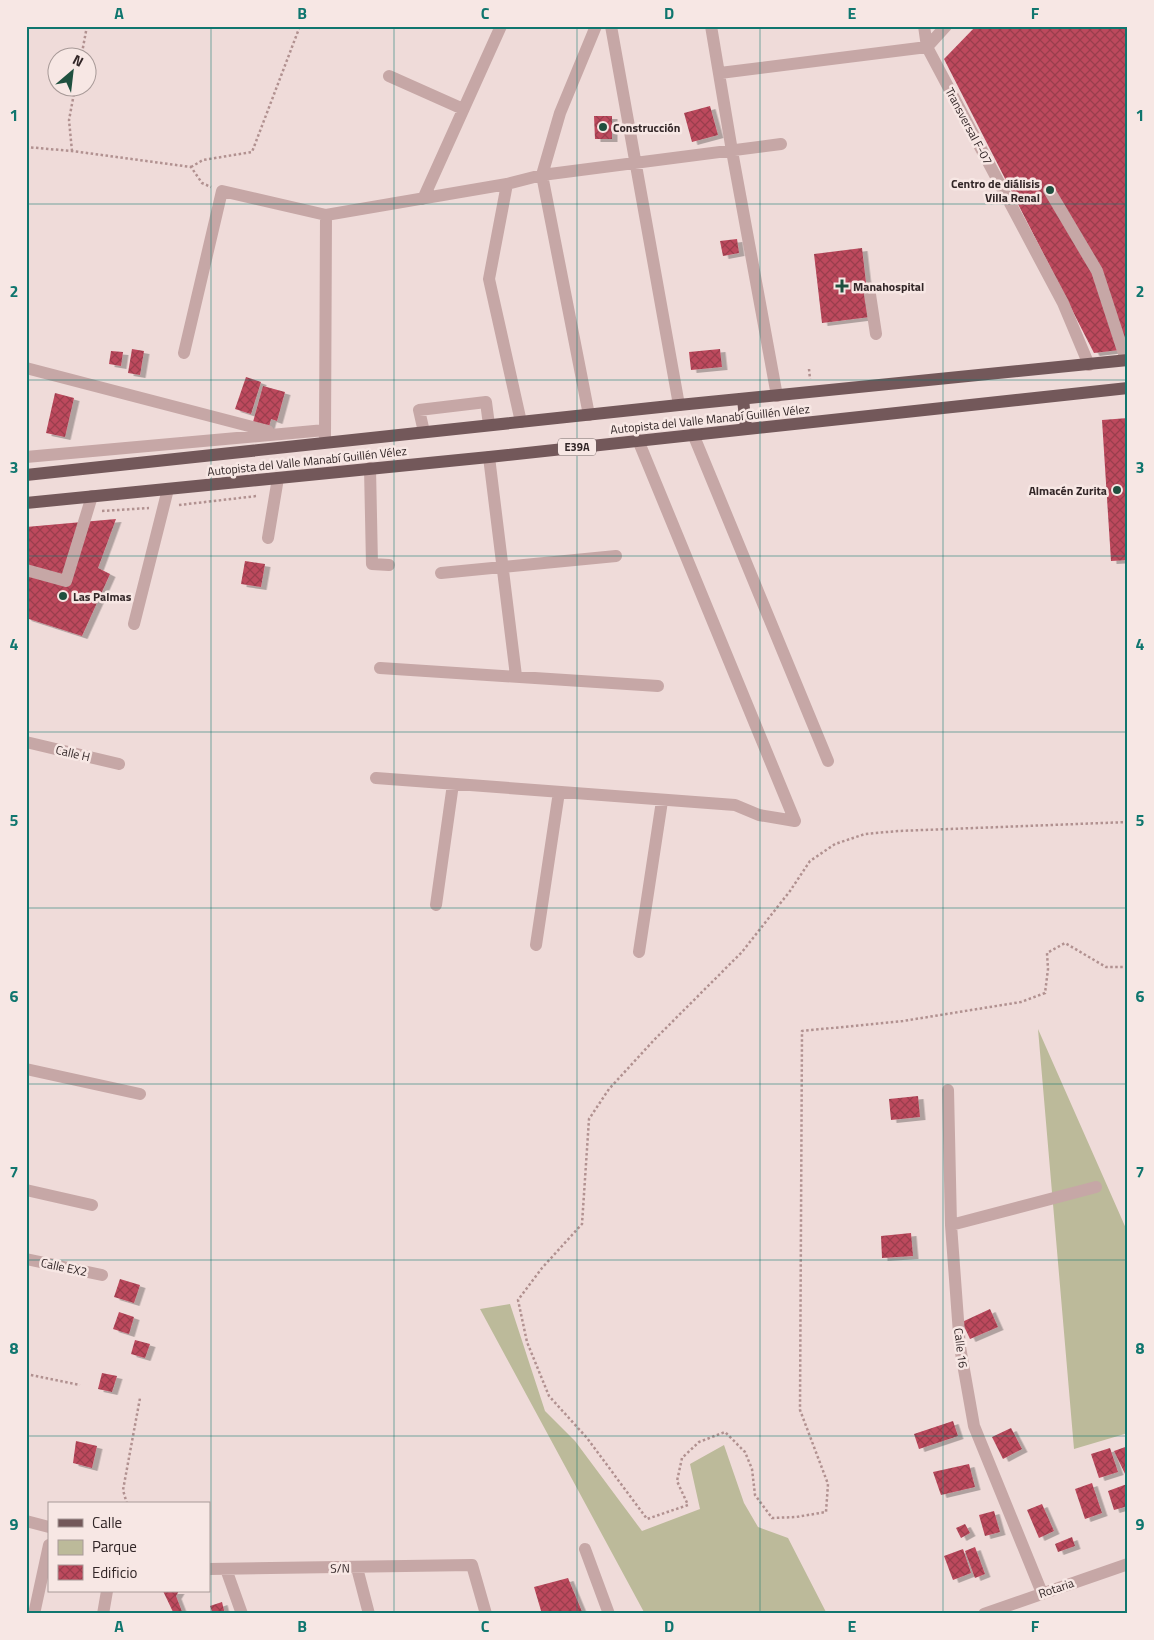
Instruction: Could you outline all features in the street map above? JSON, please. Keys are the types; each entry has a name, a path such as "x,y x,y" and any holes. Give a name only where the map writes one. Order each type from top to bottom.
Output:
{"main road":[{"name":"Autopista del Valle Manabí Guillén Vélez","path":"26,475 489,425 1127,360"},
{"name":"Autopista del Valle Manabí Guillén Vélez","path":"26,503 489,457 1128,388"},
{"path":"743,399 746,428"}],"street":[{"path":"423,199 501,26"},
{"path":"589,415 542,175 560,113 596,26"},
{"path":"611,26 679,406"},
{"path":"711,26 777,396"},
{"name":"Transversal F-07","path":"924,26 927,47 1063,303 1089,365"},
{"path":"720,73 927,47 946,26"},
{"path":"389,76 463,109"},
{"path":"184,353 222,191 326,215 507,184 542,175 781,144"},
{"path":"507,184 490,279 521,422"},
{"path":"1049,190 1097,271 1127,360"},
{"path":"325,443 326,215"},
{"path":"869,288 876,334"},
{"path":"26,368 310,444"},
{"path":"424,432 419,410 486,402 489,425"},
{"path":"26,457 325,430"},
{"path":"693,434 828,762"},
{"path":"376,778 736,805 759,815 795,821 638,440"},
{"path":"489,457 516,676"},
{"path":"370,468 372,564 389,565"},
{"path":"268,538 278,478"},
{"path":"134,624 168,489"},
{"path":"26,570 66,582 92,496"},
{"path":"441,573 616,556"},
{"path":"380,668 658,686"},
{"name":"Calle H","path":"26,742 119,764"},
{"path":"436,905 453,784"},
{"path":"536,945 559,792"},
{"path":"639,952 662,800"},
{"path":"26,1069 140,1094"},
{"name":"Calle 16","path":"948,1090 951,1225 960,1347 974,1426 1042,1593"},
{"path":"951,1225 1096,1188"},
{"path":"26,1190 92,1205"},
{"name":"Calle EX2","path":"26,1259 102,1275"},
{"path":"26,1521 48,1527"},
{"path":"585,1549 609,1614"},
{"path":"34,1614 46,1572 48,1554"},
{"name":"Rotaria","path":"984,1614 1128,1564"},
{"name":"S/N","path":"210,1569 472,1565 486,1614"},
{"path":"356,1568 369,1614"},
{"path":"226,1569 242,1614"},
{"path":"103,1614 107,1592"}],"path":[{"path":"83,48 87,26"},
{"path":"26,147 72,151 191,167 203,160 252,152 300,26"},
{"path":"72,151 69,120 73,98"},
{"path":"191,167 202,183 222,191"},
{"path":"1128,822 898,830 865,834 834,844 810,861 790,891 742,952 654,1040 609,1089 589,1119 582,1224 542,1268 518,1300 528,1342 550,1396 587,1438 647,1519 688,1505 677,1481 682,1458 699,1442 725,1432 746,1452 752,1468 754,1495 772,1518 796,1517 826,1512 828,1484 800,1410 802,1031 903,1022 1021,1002 1045,993 1048,968 1047,952 1065,943 1106,967 1128,967"},
{"path":"26,1374 80,1385"},
{"path":"126,1502 123,1490 140,1398"}],"green space":[{"path":"1038,1029 1128,1233 1128,1433 1074,1449"},
{"path":"510,1304 545,1411 575,1441 642,1531 700,1509 690,1464 724,1445 744,1503 758,1527 788,1538 827,1614 645,1614 480,1309"}],"building":[{"path":"976,26 1128,26 1128,349 1094,353 944,59"},
{"path":"710,106 718,135 692,142 684,113"},
{"name":"Construcción","path":"594,116 612,116 612,139 595,139"},
{"path":"737,239 739,253 723,256 720,241"},
{"name":"Manahospital","path":"862,248 870,317 822,323 814,254"},
{"path":"132,349 144,351 140,375 128,373"},
{"path":"720,349 722,367 691,370 689,352"},
{"path":"111,351 123,352 121,366 109,364"},
{"path":"246,377 261,382 251,414 235,409"},
{"path":"263,386 285,392 277,421 271,419 269,427 253,422"},
{"path":"55,393 74,398 65,437 46,433"},
{"name":"Almacén Zurita","path":"1128,418 1128,560 1111,561 1102,420"},
{"name":"Las Palmas","path":"116,519 98,568 110,574 82,636 26,618 26,527"},
{"path":"245,561 265,564 261,587 241,584"},
{"path":"918,1096 920,1117 891,1120 889,1099"},
{"path":"911,1233 913,1256 882,1258 881,1236"},
{"path":"120,1279 140,1285 134,1303 114,1297"},
{"path":"990,1309 998,1327 970,1339 962,1322"},
{"path":"119,1312 134,1317 129,1334 113,1329"},
{"path":"135,1340 150,1344 145,1358 131,1354"},
{"path":"102,1373 117,1376 112,1392 98,1389"},
{"path":"953,1421 958,1436 919,1449 914,1434"},
{"path":"1011,1428 1022,1449 1003,1459 992,1437"},
{"path":"76,1441 97,1446 92,1468 73,1463"},
{"path":"1128,1446 1128,1480 1114,1451"},
{"path":"1110,1448 1118,1472 1099,1478 1091,1454"},
{"path":"969,1464 975,1487 941,1495 933,1472"},
{"path":"1092,1483 1102,1513 1085,1519 1075,1489"},
{"path":"1127,1484 1128,1506 1114,1510 1108,1491"},
{"path":"1042,1504 1054,1531 1039,1538 1027,1510"},
{"path":"994,1511 1000,1532 985,1536 979,1515"},
{"path":"965,1524 970,1533 961,1538 956,1528"},
{"path":"1072,1537 1075,1546 1058,1552 1055,1544"},
{"path":"975,1547 985,1574 975,1578 965,1551"},
{"path":"963,1549 971,1573 953,1580 944,1556"},
{"path":"568,1578 583,1614 542,1614 534,1587"},
{"path":"163,1592 178,1592 176,1596 183,1614 174,1614"},
{"path":"222,1602 225,1614 213,1614 210,1606"}],"place":[{"name":"Construcción","path":"603,127"},
{"name":"Centro de diálisis Villa Renal","path":"1050,190"},
{"name":"Manahospital","path":"842,286"},
{"name":"Almacén Zurita","path":"1117,490"},
{"name":"Las Palmas","path":"63,596"}]}
